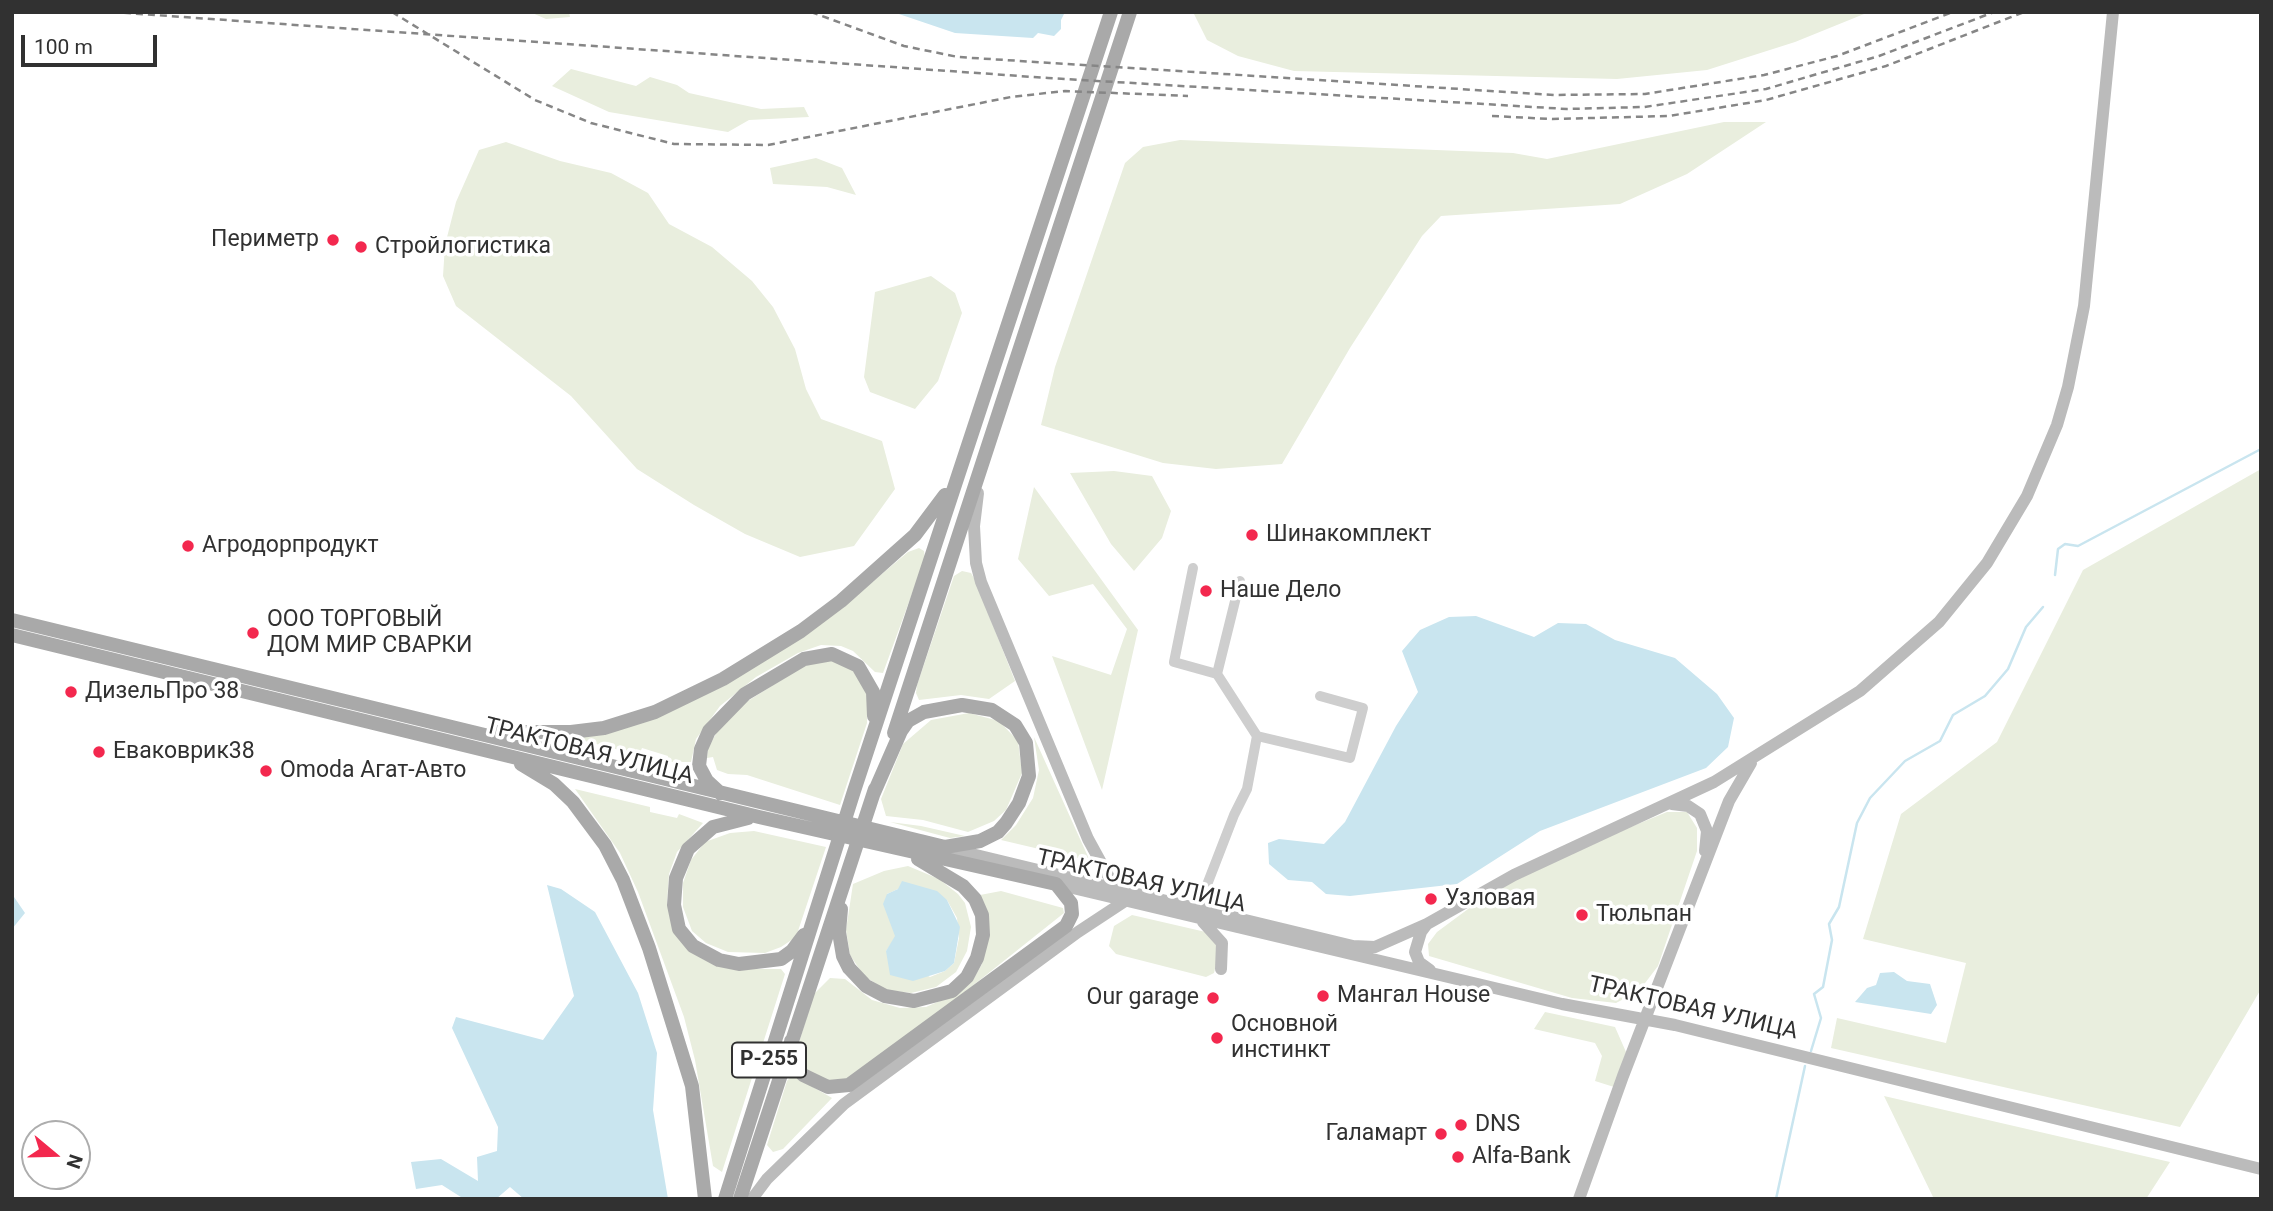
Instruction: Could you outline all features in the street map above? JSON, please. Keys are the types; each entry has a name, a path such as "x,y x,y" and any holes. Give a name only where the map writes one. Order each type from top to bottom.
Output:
{"main road":[{"path":"740,1199 992,439 1130,12"},
{"path":"1436,974 1421,964 1415,955 1418,939 1427,925 1514,875 1714,782 1860,691 1924,637 1987,563 2027,496 2057,425 2077,348 2089,268 2113,12"},
{"path":"759,817 713,827 688,849 676,878 674,905 679,929 692,946 728,962 751,964 787,955 812,922 1109,18"},
{"path":"456,729 511,733 604,728 655,712 723,679 831,608 915,535 947,492 971,433"},
{"path":"752,1199 767,1179 844,1104 1078,932 1124,895 1111,881 1088,839 979,575 974,517 992,439"},
{"name":"ТРАКТОВАЯ УЛИЦА","path":"12,620 945,847 1436,974 1562,1004 1647,1020 2261,1169"},
{"name":"ТРАКТОВАЯ УЛИЦА","path":"12,635 759,817 1056,884 1124,895"},
{"path":"721,794 707,781 699,766 703,743 712,727 732,705 757,685 809,656 826,654 843,657 858,666 869,681 874,696 874,717 854,791"},
{"path":"873,794 901,731 918,715 946,706 971,706 992,710 1009,719 1023,735 1029,760 1028,776 1019,803 998,832 980,841 945,847"},
{"path":"490,752 531,769 565,793 605,845 623,880 649,948 692,1086 705,1199"},
{"path":"1579,1199 1738,782 1758,755"},
{"path":"1665,806 1678,804 1691,807 1706,827 1707,845 1696,888"},
{"path":"846,876 840,943 846,962 859,980 875,992 905,1000 925,1000 952,991 967,977 982,945 983,926 978,906 963,886 894,848"},
{"path":"791,1041 792,1062 809,1080 838,1088 857,1081 1066,926 1073,908 1056,884"},
{"path":"1198,913 1222,943 1221,969"},
{"name":"ТРАКТОВАЯ УЛИЦА","path":"1198,913 1353,946 1380,945 1427,925"},
{"name":"Р-255","path":"725,1199 812,922"}],"street":[{"path":"1193,568 1174,662 1217,674 1258,736 1350,758 1363,708 1320,696"},
{"path":"1217,674 1240,581"},
{"path":"1198,913 1234,815 1247,789 1258,736"}],"green space":[{"path":"530,12 569,12 570,17 546,19"},
{"path":"1193,12 1869,12 1795,42 1707,70 1617,79 1294,71 1238,56 1207,40"},
{"path":"571,69 636,86 650,77 677,85 689,93 761,109 804,107 809,117 749,120 728,132 609,112 552,86"},
{"path":"1724,122 1766,122 1687,174 1620,204 1441,216 1422,236 1350,348 1282,464 1216,469 1163,463 1041,425 1055,367 1125,163 1143,147 1180,140 1513,153 1547,159"},
{"path":"506,142 560,161 611,173 648,193 669,224 712,247 752,281 773,307 795,349 806,389 821,419 882,441 895,489 854,546 800,557 745,534 694,505 637,469 571,396 456,306 443,276 445,245 456,202 479,150"},
{"path":"816,158 842,168 856,195 827,187 773,184 770,168"},
{"path":"931,276 955,293 962,313 938,381 915,409 870,392 864,377 875,292"},
{"path":"2261,469 2261,989 2180,1127 1831,1048 1837,1018 1946,1043 1966,963 1863,939 1901,814 1997,742 2083,570"},
{"path":"1114,471 1152,476 1171,511 1162,538 1134,571 1111,544 1070,473"},
{"path":"1034,487 1138,630 1102,790 1052,656 1111,675 1127,629 1093,584 1049,596 1018,559"},
{"path":"919,548 924,551 925,558 883,673 875,672 853,651 841,646 821,645 798,653 756,677 720,706 696,739 691,762 667,762 668,756 642,748 639,755 569,737 602,735 641,723 864,589 908,552"},
{"path":"962,571 971,573 975,580 1015,681 989,699 961,695 919,700 917,685 954,576"},
{"path":"825,658 851,668 867,689 867,723 840,805 747,775 728,774 717,770 713,757 707,758 708,748 717,732 743,704 810,662"},
{"path":"969,713 999,721 1018,741 1022,773 1006,810 994,821 968,832 923,820 886,816 881,799 903,744 931,720"},
{"path":"1034,737 1090,861 1001,840 1016,825 1033,798 1039,770"},
{"path":"575,789 650,807 650,812 677,818 679,814 703,823 677,852 669,874 667,902 675,932 751,969 781,969 785,974 722,1172 713,1166 695,1060 684,1017 638,892 620,853"},
{"path":"1667,812 1687,812 1697,828 1697,851 1658,966 1639,991 1616,1003 1572,998 1429,956 1428,944 1437,932 1514,875"},
{"path":"890,822 921,826 965,836 950,838"},
{"path":"754,831 826,847 796,937 765,953 728,952 706,943 692,931 683,907 683,883 691,860 705,842 730,833"},
{"path":"908,866 939,879 965,903 971,927 967,951 956,972 936,987 911,993 886,990 864,976 850,955 846,930 853,884 884,871","holes":["898,889 947,900 957,918 959,938 954,963 945,971 930,977 886,951 896,937 887,894"]},
{"path":"1001,891 1063,908 1064,913 858,1077 851,1080 823,1080 800,1066 796,1052 814,994 830,978 845,979 872,1000 900,1008 926,1007 960,992 974,978 982,964 980,895"},
{"path":"1132,915 1210,933 1219,951 1214,973 1206,977 1116,954 1109,946 1114,926"},
{"path":"1545,1012 1615,1027 1626,1052 1614,1087 1595,1081 1602,1056 1595,1043 1534,1029"},
{"path":"792,1075 832,1098 783,1149 773,1152 767,1145 787,1081"},
{"path":"1884,1096 2170,1162 2146,1199 1934,1199"}],"water":[{"path":"893,12 1065,12 1061,29 1054,36 1038,33 1033,38 955,33"},
{"path":"1476,616 1534,637 1558,623 1586,624 1615,640 1675,658 1717,694 1734,718 1728,747 1706,768 1540,831 1457,884 1350,896 1326,894 1312,882 1288,880 1269,864 1268,843 1279,839 1324,844 1345,822 1396,726 1418,692 1402,651 1420,630 1449,617"},
{"path":"902,881 937,891 947,900 960,927 954,963 945,971 913,981 890,975 886,951 895,936 883,904 887,894 898,889"},
{"path":"547,885 561,889 595,912 638,993 657,1053 653,1110 668,1199 524,1199 510,1187 496,1199 464,1199 442,1185 416,1189 411,1162 441,1159 478,1181 477,1157 497,1151 498,1127 452,1028 456,1017 543,1040 574,996"},
{"path":"12,894 25,913 12,929"},
{"path":"1894,972 1907,981 1930,984 1937,1005 1931,1014 1855,1002 1867,988 1876,985 1880,973"}],"waterway":[{"path":"2055,575 2058,549 2065,544 2078,546 2261,449"},
{"path":"1811,1051 1821,1018 1814,994 1823,987 1832,940 1829,924 1839,907 1857,823 1870,798 1905,761 1940,741 1953,715 1985,696 2008,669 2026,627 2043,607"},
{"path":"1776,1199 1805,1066"}],"railway":[{"path":"112,12 1048,78 1567,109 1644,107 1766,89 1879,56 1994,12"},
{"path":"392,12 535,100 591,123 674,144 768,145 1011,97 1065,91 1188,96"},
{"path":"811,12 904,46 958,57 1554,95 1645,94 1764,75 1837,56 1953,12"},
{"path":"1492,116 1552,119 1669,116 1766,100 1886,66 2024,12"}],"place":[{"name":"Периметр","path":"333,240"},
{"name":"Стройлогистика","path":"361,247"},
{"name":"Шинакомплект","path":"1252,535"},
{"name":"Агродорпродукт","path":"188,546"},
{"name":"Наше Дело","path":"1206,591"},
{"name":"ООО ТОРГОВЫЙ ДОМ МИР СВАРКИ","path":"253,633"},
{"name":"ДизельПро 38","path":"71,692"},
{"name":"Еваковрик38","path":"99,752"},
{"name":"Omoda Агат-Авто","path":"266,771"},
{"name":"Узловая","path":"1431,899"},
{"name":"Тюльпан","path":"1582,915"},
{"name":"Мангал House","path":"1323,996"},
{"name":"Our garage","path":"1213,998"},
{"name":"Основной инстинкт","path":"1217,1038"},
{"name":"DNS","path":"1461,1125"},
{"name":"Галамарт","path":"1441,1134"},
{"name":"Alfa-Bank","path":"1458,1157"}]}
